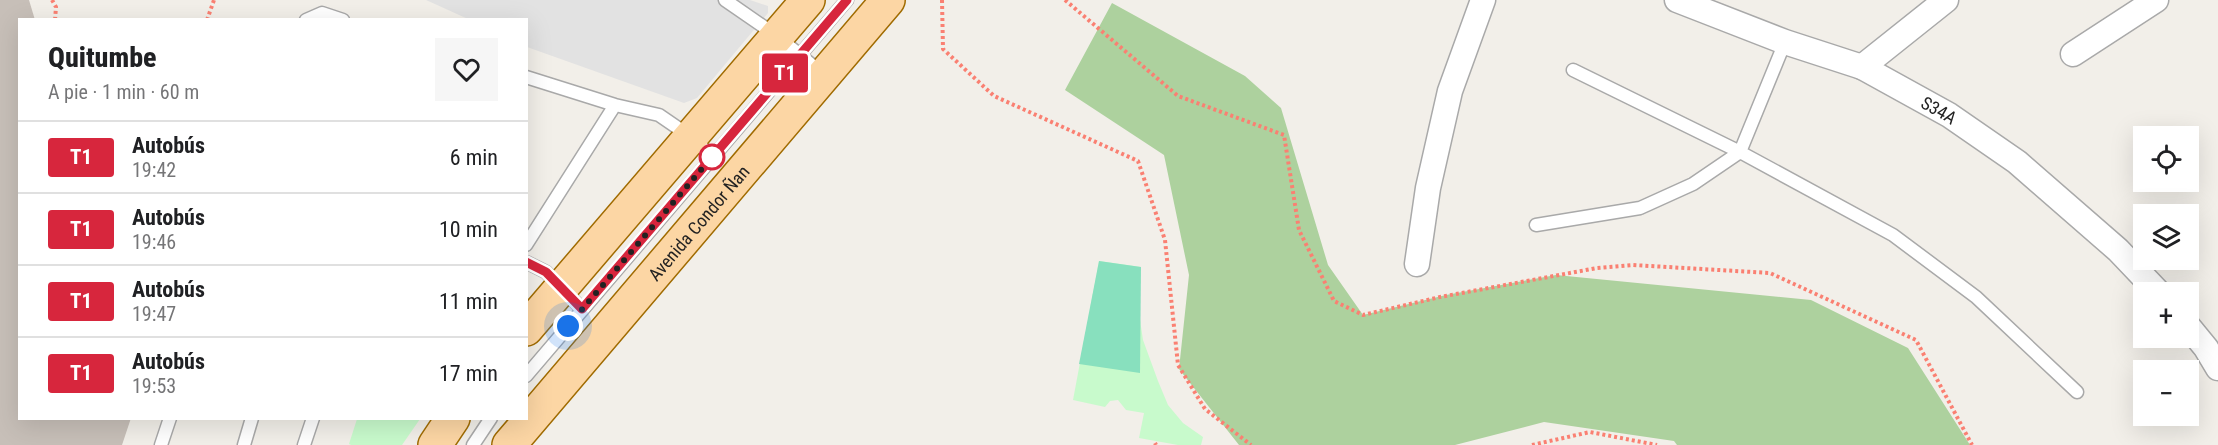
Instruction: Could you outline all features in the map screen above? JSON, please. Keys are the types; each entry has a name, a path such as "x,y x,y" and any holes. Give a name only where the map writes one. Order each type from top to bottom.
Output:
{"main road":[{"name":"Avenida Condor Ñan","path":"528,420 800,56 808,0"},
{"name":"Avenida Condor Ñan","path":"528,328 572,299 702,147 800,56 888,0"},
{"path":"435,445 452,420"},
{"name":"Avenida Condor Ñan","path":"509,445 528,420"}],"street":[{"path":"1417,264 1428,188 1450,91 1483,0"},
{"name":"S34A","path":"1677,0 1785,42 1862,67 1949,115 2017,162 2118,250 2148,282"},
{"path":"1862,67 1946,0"},
{"path":"2073,54 2156,0"},
{"path":"2199,337 2214,352"}],"lane":[{"path":"725,0 800,56 847,0"},
{"path":"311,18 322,13 337,18"},
{"path":"1536,225 1640,208 1694,184 1740,152 1785,42"},
{"path":"1573,70 1740,152 1893,235 1976,297 2077,392"},
{"path":"528,78 615,105 658,115 702,147"},
{"path":"528,241 615,105"},
{"path":"528,263 546,272 572,299 528,373"},
{"path":"161,445 169,420"},
{"path":"244,445 251,420"},
{"path":"304,445 312,420"},
{"path":"473,445 490,420"}],"path":[{"path":"52,0 56,7 55,18"},
{"path":"208,18 214,0"},
{"path":"942,0 943,49 994,96 1138,161 1165,240 1178,365 1205,409 1251,445"},
{"path":"1065,0 1178,96 1284,135 1299,230 1334,301 1363,315 1440,297 1597,268 1633,265 1770,273 1916,340 1972,445"},
{"path":"1532,445 1590,432 1657,445"}],"green space":[{"path":"1112,3 1245,76 1281,108 1328,265 1363,315 1446,295 1556,275 1811,300 1908,348 1970,445 1677,445 1674,441 1544,422 1455,445 1239,445 1179,369 1189,275 1164,155 1065,90"},
{"path":"1099,261 1141,267 1139,313 1143,340 1168,405 1183,423 1203,437 1201,445 1178,445 1139,438 1144,413 1126,410 1118,400 1110,401 1105,407 1073,400"},
{"path":"1099,261 1141,267 1140,373 1079,364"},
{"path":"356,420 419,420 402,445 349,444"}],"shaded area":[{"path":"426,0 750,0 768,6 768,13 697,98 684,103 528,47 528,18 466,18"}],"building":[{"path":"0,0 29,0 34,18 18,18 18,420 130,420 122,445 0,445"}],"bus line":[{"name":"T1","path":"528,263 546,272 582,309 847,0"}],"route":[{"path":"568,326 712,157"}]}
